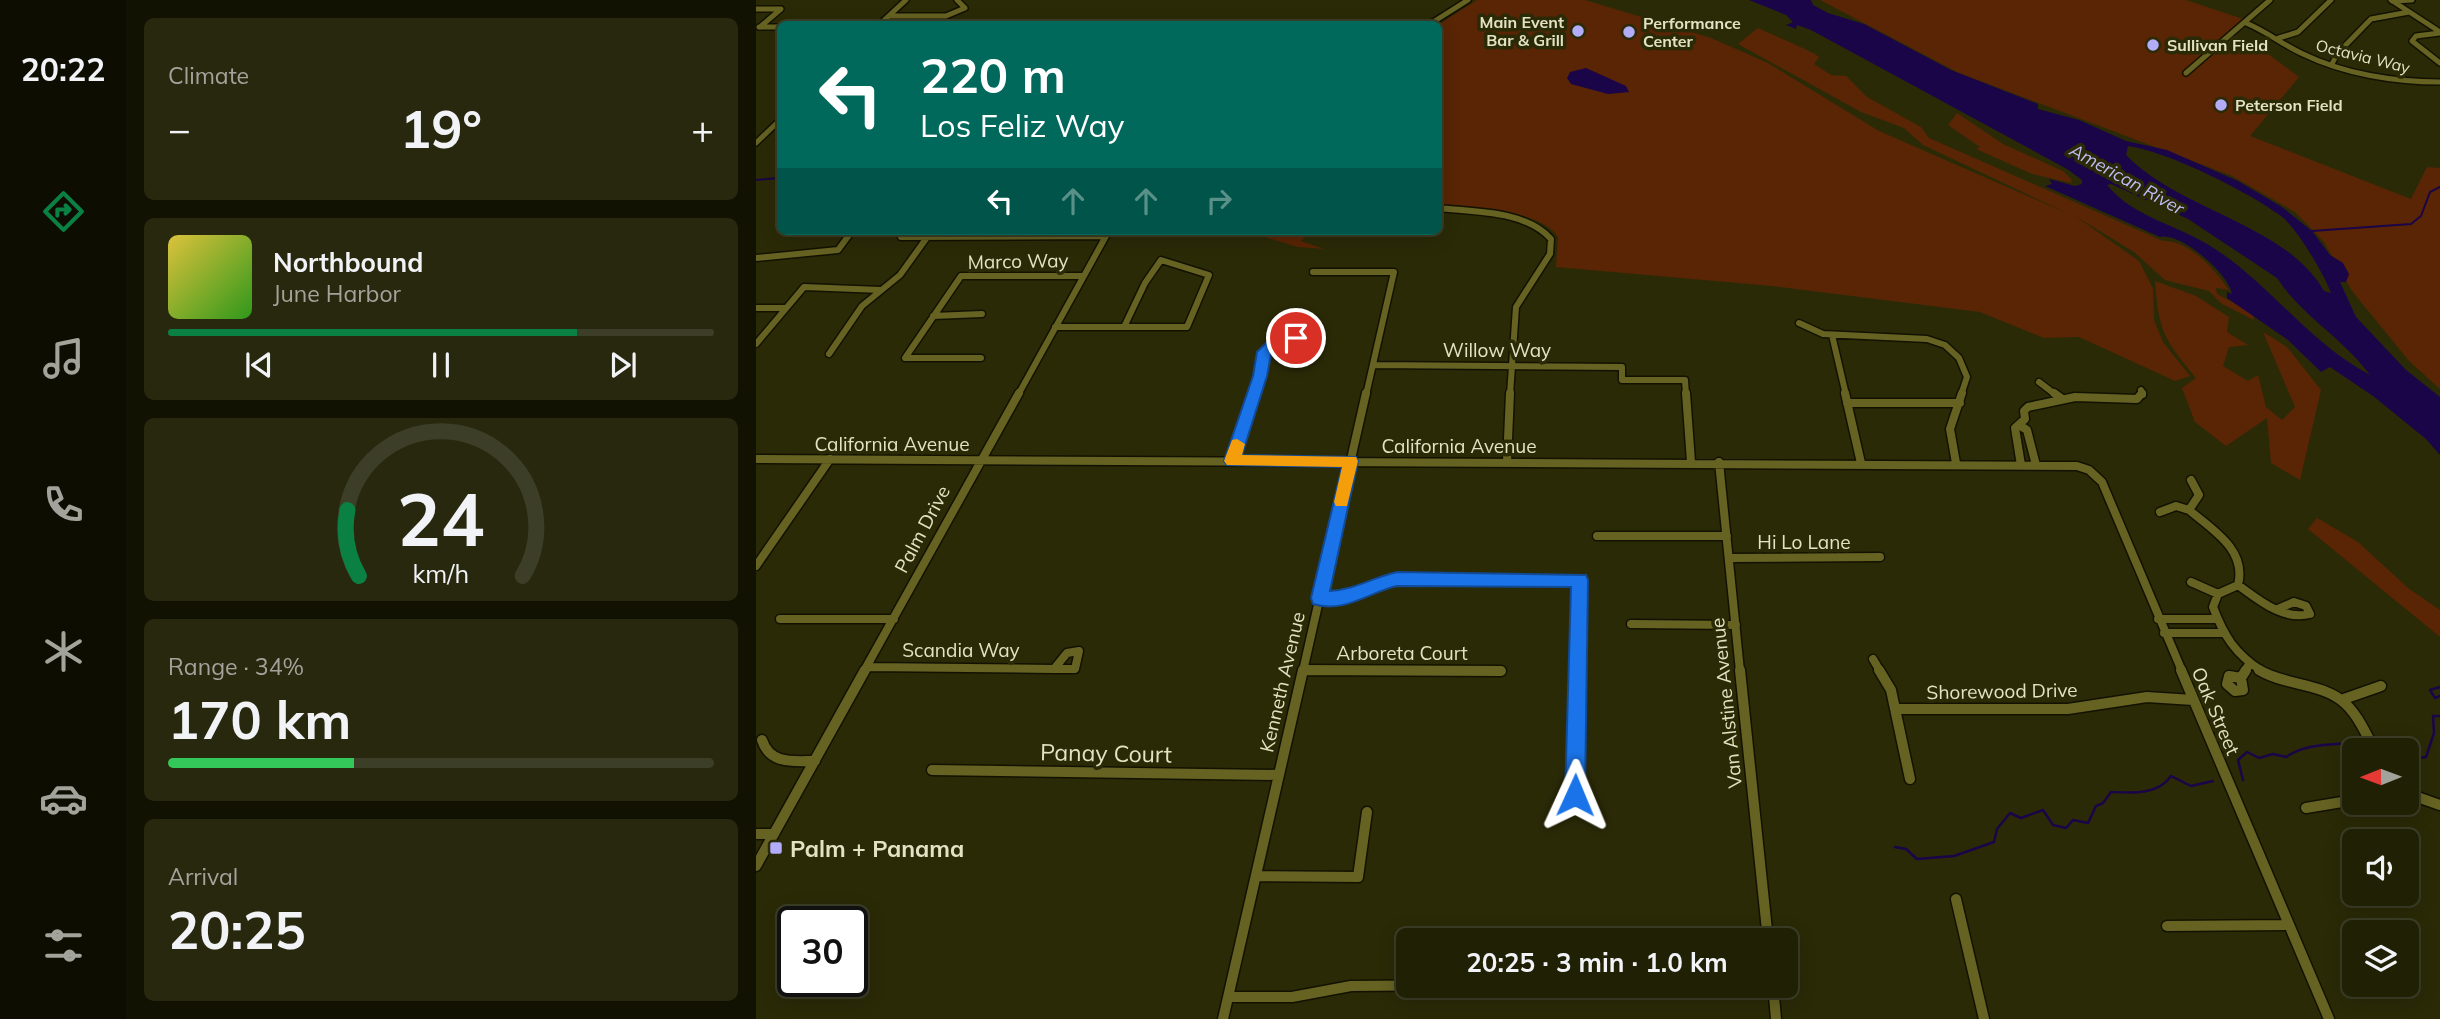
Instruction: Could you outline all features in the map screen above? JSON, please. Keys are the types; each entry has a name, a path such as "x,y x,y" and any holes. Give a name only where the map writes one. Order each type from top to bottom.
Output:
{"street":[{"path":"883,21 906,0"},
{"path":"889,16 946,16 965,9 957,0"},
{"path":"1435,21 1468,0"},
{"path":"2186,73 2270,0"},
{"path":"2279,37 2295,34 2331,0"},
{"path":"2391,0 2412,0"},
{"path":"2391,0 2440,33"},
{"path":"756,9 781,9 758,27"},
{"path":"2332,64 2337,54 2371,19 2409,12"},
{"path":"946,16 947,21"},
{"name":"Octavia Way","path":"2246,23 2279,37 2303,54 2332,64 2395,78 2440,82"},
{"path":"758,27 777,27"},
{"path":"2440,33 2416,36 2412,41 2440,63"},
{"path":"2395,78 2396,68"},
{"path":"756,144 777,123"},
{"path":"1442,209 1528,221 1545,230 1551,239 1550,254 1516,307 1510,366 1511,408 1507,462"},
{"path":"756,258 838,250 849,235"},
{"name":"Palm Drive","path":"901,237 942,235"},
{"name":"Palm Drive","path":"756,866 1106,236 1086,235"},
{"path":"829,354 857,313 900,275 928,236"},
{"path":"1055,327 1124,327 1187,327 1209,275 1161,260 1145,283 1124,327"},
{"name":"Kenneth Avenue","path":"1223,1019 1394,272 1312,272"},
{"name":"Marco Way","path":"981,358 905,358 961,276 1083,276"},
{"path":"756,344 804,287 881,290"},
{"path":"756,308 786,308"},
{"path":"933,316 982,314"},
{"path":"1799,323 1816,332 1832,335 1910,335 1944,346 1957,356 1966,371 1967,383 1950,436 1956,463"},
{"path":"1832,335 1861,463"},
{"path":"1232,461 1260,376 1264,352 1280,342 1313,336"},
{"name":"Willow Way","path":"1373,365 1622,367 1622,380 1685,380 1691,462"},
{"path":"2039,382 2061,398"},
{"path":"2021,464 2015,433 2028,407 2048,405 2061,398 2137,399 2143,395 2141,390"},
{"path":"1847,403 1960,403"},
{"path":"2019,425 2027,429 2036,465"},
{"name":"California Avenue","path":"756,459 2036,465"},
{"path":"756,566 830,459"},
{"name":"Van Alstine Avenue","path":"1719,462 1767,928"},
{"name":"Oak Street","path":"2036,465 2077,466 2098,475 2329,1019"},
{"path":"2189,510 2199,495 2191,480"},
{"path":"2160,512 2176,506 2189,510 2237,555 2243,571 2238,584 2218,594 2213,607 2222,633 2234,651 2274,679 2313,688 2341,700 2352,710 2368,738"},
{"path":"1597,536 1727,536"},
{"name":"Hi Lo Lane","path":"1729,558 1880,557"},
{"path":"1320,598 1355,596 1378,583 1397,579 1580,580 1575,795"},
{"path":"2191,582 2218,594"},
{"path":"2238,584 2278,609"},
{"path":"780,619 894,619"},
{"path":"2158,619 2216,620"},
{"path":"2182,619 2189,633"},
{"path":"1631,624 1735,625"},
{"path":"2164,633 2222,633"},
{"path":"1873,659 1887,680 1910,779"},
{"path":"2241,678 2249,664"},
{"name":"Scandia Way","path":"867,667 1054,668"},
{"name":"Arboreta Court","path":"1303,670 1502,671"},
{"path":"2341,700 2381,686"},
{"name":"Shorewood Drive","path":"1895,709 2068,709 2147,697 2193,699"},
{"path":"762,740 765,751 776,759 815,761"},
{"name":"Panay Court","path":"932,769 1279,775"},
{"path":"2419,797 2440,804"},
{"path":"2306,808 2323,808 2342,801"},
{"path":"1256,876 1358,877 1367,811"},
{"path":"756,834 774,834"},
{"path":"1956,899 1984,1019"},
{"path":"2167,926 2288,925"},
{"path":"1229,997 1292,997 1351,986 1396,986"},
{"path":"1774,998 1776,1019"}],"shaded area":[{"path":"1477,0 1585,0 1711,38 1768,63 1879,131 2069,214 1923,145 1904,128 1861,112 1738,44 1758,28 1816,55 1819,57 1814,64 1831,75 1846,76 1867,97 1921,127 1929,138 2163,241 2183,245 2209,265 2229,290 2216,288 2217,294 2253,313 2254,320 2222,304 2209,291 2165,280 2134,252 2075,216 2139,261 2153,289 2154,320 2163,342 2190,376 2175,381 2079,337 2044,338 1980,312 1772,286 1556,267 1558,237 1549,227 1520,215 1442,205 1442,22"},
{"path":"1820,0 2186,0 2243,19 2228,33 2252,42 2299,77 2250,136 2411,199 2427,167 2440,168 2440,389 2409,361 2352,291 2324,242 2295,212 2232,176 1959,73"},
{"path":"1957,113 2003,144 2063,171 2072,180 2071,183 2032,174 1976,149 1980,147 1948,125"},
{"path":"1258,235 1307,235 1301,241 1324,249 1298,247"},
{"path":"2155,281 2196,296 2229,317 2227,332 2248,345 2229,347 2223,366 2248,381 2258,375 2266,407 2282,420 2295,407 2263,332 2287,347 2321,390 2300,480 2271,463 2267,418 2226,446 2195,422 2182,388 2196,378 2165,334"},
{"path":"2317,518 2358,542 2408,588 2440,610 2440,637 2308,529"}],"water":[{"name":"American River","path":"1749,0 1811,0 1813,5 1828,13 1864,24 1951,70 2038,104 2038,109 2079,120 2126,141 2167,150 2238,181 2282,207 2312,231 2330,255 2343,263 2349,274 2346,282 2340,282 2356,317 2406,370 2440,397 2440,455 2426,439 2373,396 2330,367 2321,372 2288,340 2227,298 2227,292 2232,294 2229,286 2203,256 2180,241 2160,237 2045,186 2052,184 2049,179 2075,186 2082,184 2082,180 2067,169 1811,30 1797,25 1796,29 1786,25 1793,22 1786,15","holes":["2128,146 2164,156 2207,174 2249,195 2281,216 2295,230 2331,293 2324,291 2307,268 2285,249 2148,174 2126,155","2111,184 2188,219 2277,278 2298,303 2348,350 2370,375 2324,343 2218,251 2136,210 2107,185"]},
{"path":"1586,68 1626,86 1629,92 1608,94 1571,84 1567,78 1570,72"}],"waterway":[{"path":"756,180 777,178"},
{"path":"2312,231 2411,224 2421,216 2430,192 2440,187"},
{"path":"2440,687 2430,690 2435,698 2440,696"},
{"path":"2419,758 2426,757 2434,733 2433,716 2440,716"},
{"path":"2243,780 2238,760 2247,752 2259,758 2273,754 2286,757 2304,748 2342,743"},
{"path":"1895,847 1906,849 1917,859 1954,856 1994,842 1997,829 2010,813 2021,818 2043,810 2053,825 2066,828 2073,820 2088,823 2096,806 2103,803 2111,792 2152,790 2171,776 2191,786 2213,781"}],"slow traffic":[{"path":"1237,444 1232,461 1351,461 1342,502"}],"place":[{"name":"Main Event Bar & Grill","path":"1578,31"},
{"name":"Performance Center","path":"1629,32"},
{"name":"Sullivan Field","path":"2153,45"},
{"name":"Peterson Field","path":"2221,105"},
{"name":"Palm + Panama","path":"776,848"}],"route":[{"path":"1296,338 1274,344 1264,352 1260,376 1232,461 1351,461 1320,598 1355,596 1378,583 1397,579 1580,580 1575,795"}]}
